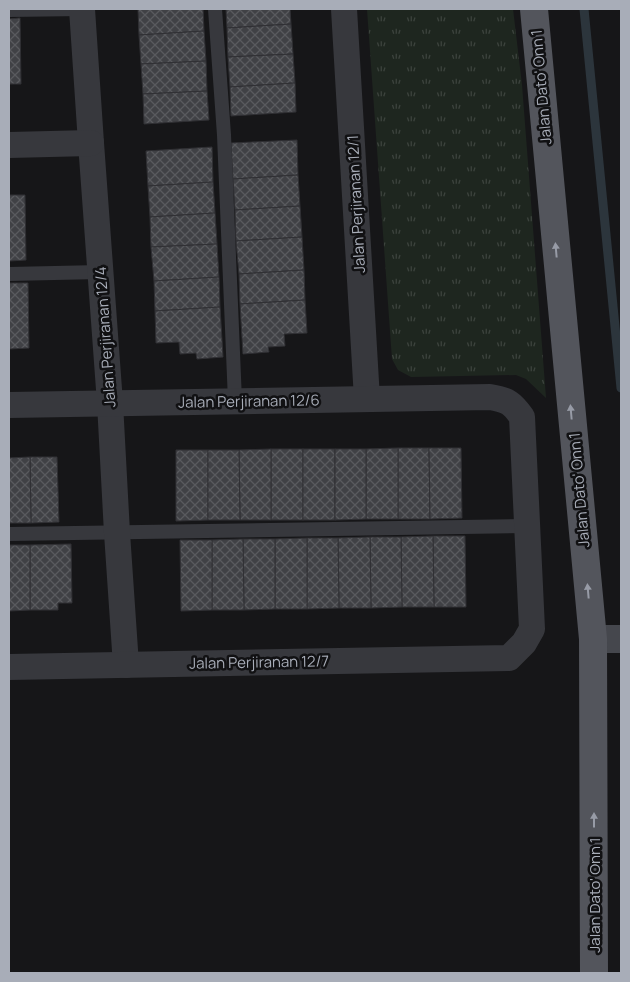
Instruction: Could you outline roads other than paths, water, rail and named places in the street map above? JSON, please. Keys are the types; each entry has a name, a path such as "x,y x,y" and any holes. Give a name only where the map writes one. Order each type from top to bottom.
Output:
{"main road":[{"name":"Jalan Dato' Onn 1","path":"534,9 593,639 594,973"},
{"path":"593,639 621,639"}],"street":[{"name":"Jalan Perjiranan 12/4","path":"82,9 110,403 126,665"},
{"name":"Jalan Perjiranan 12/1","path":"344,9 367,399"},
{"path":"9,144 91,143"},
{"name":"Jalan Perjiranan 12/6","path":"9,405 490,397 502,399 513,405 522,417 526,526"},
{"name":"Jalan Perjiranan 12/7","path":"9,667 509,658 524,644 532,629 526,526"}],"lane":[{"path":"9,10 82,9"},
{"path":"215,9 224,135 235,401"},
{"path":"9,274 100,272"},
{"path":"9,534 526,526"}],"waterway":[{"path":"584,9 621,388"}]}
